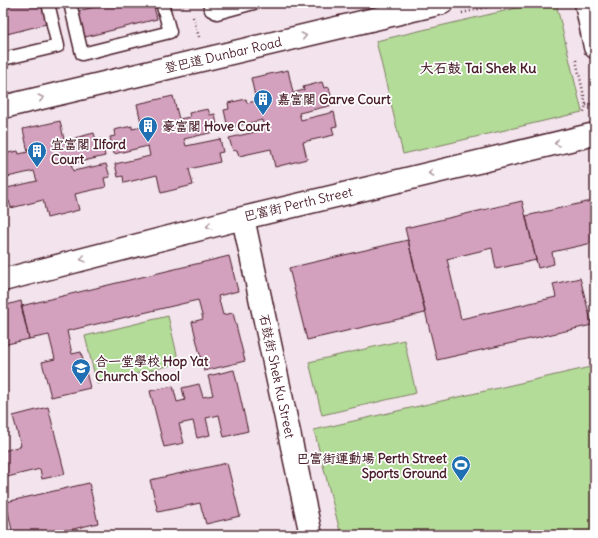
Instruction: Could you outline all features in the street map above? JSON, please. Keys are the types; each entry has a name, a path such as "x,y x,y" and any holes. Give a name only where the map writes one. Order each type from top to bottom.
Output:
{"street":[{"name":"登巴道 Dunbar Road","path":"3,107 442,3"},
{"path":"586,3 595,46"},
{"name":"巴富街 Perth Street","path":"3,280 242,218 595,134"},
{"name":"石鼓街 Shek Ku Street","path":"242,218 310,535"}],"lane":[{"path":"3,59 58,46 48,3"},
{"path":"70,3 82,54 170,32 162,3"},
{"path":"209,3 211,10 217,13 254,3"}],"path":[{"path":"191,10 200,41"},
{"path":"574,54 586,105 583,116 578,119"},
{"path":"586,105 595,103"}],"green space":[{"path":"538,3 556,3 582,112 403,154 376,41"},
{"path":"168,316 179,363 97,384 85,336"},
{"path":"404,340 416,393 322,415 309,362"},
{"name":"巴富街運動場 Perth Street Sports Ground","path":"595,366 595,535 341,535 314,430"}],"building":[{"path":"3,3 45,3 50,23 3,35"},
{"path":"110,3 153,3 157,19 85,37 78,11"},
{"name":"嘉富閣 Garve Court","path":"288,70 293,93 304,90 303,87 322,82 324,88 329,87 333,105 299,113 301,120 334,112 337,126 332,127 334,135 303,142 307,159 275,167 271,149 239,156 237,150 233,151 229,138 264,130 262,120 228,128 224,110 229,109 228,103 246,99 247,103 256,101 251,78"},
{"name":"豪富閣 Hove Court","path":"173,96 179,119 190,117 189,113 208,109 210,115 215,114 218,131 184,139 186,146 220,139 223,152 218,153 220,162 189,169 193,185 161,193 157,175 124,183 123,176 118,177 115,164 150,156 148,146 114,154 110,137 115,136 114,130 132,126 132,129 142,127 137,104"},
{"name":"宜富閣 Ilford Court","path":"60,121 65,144 76,142 75,138 94,133 96,140 101,139 105,156 71,164 73,171 106,164 110,177 104,178 106,187 75,194 79,210 47,218 43,200 11,208 9,201 5,202 3,189 37,181 34,171 3,178 3,154 18,151 19,154 28,152 23,129"},
{"path":"595,200 595,255 592,243 552,252 554,264 538,268 526,216"},
{"path":"522,201 536,260 496,269 492,248 447,259 461,319 556,297 553,284 580,278 592,325 437,360 405,228"},
{"path":"408,240 425,313 307,340 289,268"},
{"path":"229,256 238,291 218,296 223,315 233,313 245,361 204,371 192,322 203,319 198,300 67,331 72,354 81,352 90,388 51,397 42,362 55,359 49,335 29,339 21,306"},
{"path":"21,301 29,339 3,345 3,306"},
{"path":"234,370 248,431 224,437 219,415 206,418 210,435 197,438 193,421 179,424 184,443 164,447 150,391 173,386 177,402 185,400 182,388 199,384 203,397 213,395 208,376"},
{"path":"48,407 65,474 42,479 40,469 3,478 3,451 21,446 13,416"},
{"path":"227,463 240,516 206,524 200,503 158,512 150,480"},
{"path":"89,483 98,523 53,535 13,535 6,502"},
{"path":"277,532 278,535 263,535"}],"place":[{"name":"嘉富閣 Garve Court","path":"263,116"},
{"name":"豪富閣 Hove Court","path":"148,143"},
{"name":"宜富閣 Ilford Court","path":"37,168"},
{"name":"合一堂學校 Hop Yat Church School","path":"81,385"},
{"name":"巴富街運動場 Perth Street Sports Ground","path":"461,482"}],"district":[{"name":"大石鼓 Tai Shek Ku","path":"478,68"}]}
